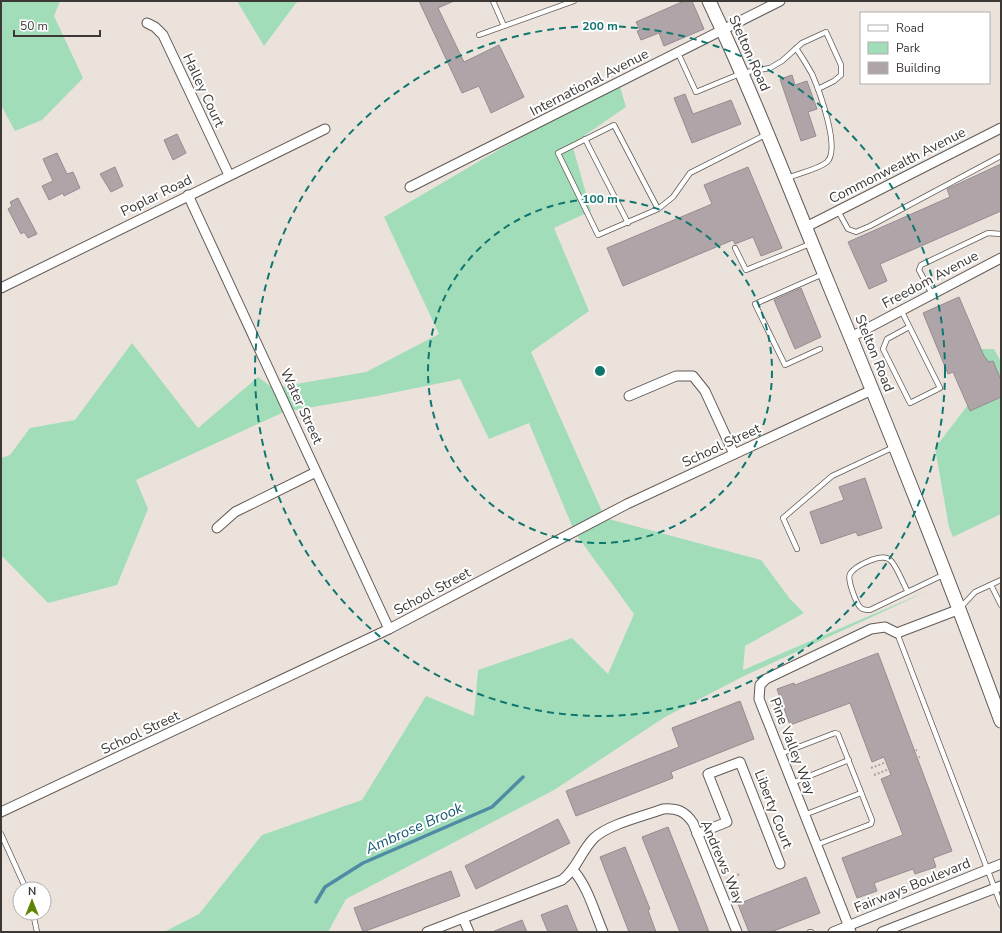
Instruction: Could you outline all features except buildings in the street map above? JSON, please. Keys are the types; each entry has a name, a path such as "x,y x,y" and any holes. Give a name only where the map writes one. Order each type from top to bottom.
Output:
{"main road":[{"name":"Stelton Road","path":"709,1 742,73 896,446 960,609 1001,721"}],"street":[{"name":"International Avenue","path":"410,187 780,1"},
{"name":"Halley Court","path":"147,23 163,35 229,175"},
{"name":"Commonwealth Avenue","path":"806,227 1001,128"},
{"name":"Poplar Road","path":"1,288 229,175 325,130"},
{"name":"Water Street","path":"188,195 390,629"},
{"name":"Freedom Avenue","path":"851,336 1001,258"},
{"path":"629,396 676,376 693,376 705,391 734,454"},
{"name":"School Street","path":"1,812 390,629 627,504 872,390"},
{"path":"218,528 235,512 316,472"},
{"path":"897,633 960,609"},
{"name":"Pine Valley Way","path":"849,929 759,699 760,685 766,679 872,629 885,627 897,633"},
{"name":"Liberty Court","path":"697,834 727,822 708,774 740,762 780,864"},
{"name":"Andrews Way","path":"427,932 562,880 573,870 595,837 606,830 663,809 677,809 683,812 693,823 737,932"},
{"name":"Fairways Boulevard","path":"833,932 849,929 1001,864"},
{"path":"573,870 579,877 587,893 603,932"},
{"path":"882,932 998,887"},
{"path":"463,918 469,932"}],"lane":[{"path":"493,1 504,26"},
{"path":"479,36 574,1"},
{"path":"678,52 696,92 742,73 770,68 782,61 802,43 826,32 834,46 841,65 841,75 834,81 818,89"},
{"path":"786,178 818,167 828,161 832,153 830,128 818,89 812,75 796,48"},
{"path":"658,209 614,125 558,153 598,235 658,209 673,197 690,172 767,134"},
{"path":"585,139 628,223"},
{"path":"838,211 848,229 856,232 1001,156"},
{"path":"932,294 919,270 921,265 988,233 1001,234"},
{"path":"735,248 746,270 812,243"},
{"path":"820,349 786,365 755,304 824,273"},
{"path":"900,310 909,327 940,388 910,403 883,349 887,339 909,327"},
{"path":"797,549 783,518 832,476 896,446"},
{"path":"908,592 892,561 887,557 875,558 856,568 849,576 849,581 858,606 864,610 873,609 946,574"},
{"path":"960,609 975,592 1001,580"},
{"path":"991,585 1001,605"},
{"path":"897,633 988,870 998,887 1001,905"},
{"path":"780,754 835,733 838,734 849,760 872,820 872,824 816,845"},
{"path":"792,783 849,760"},
{"path":"804,815 861,793"},
{"path":"1,834 22,881"},
{"path":"35,921 37,932"}],"path":[{"path":"871,768 917,750"},
{"path":"874,775 920,757"},
{"path":"725,880 740,874"}],"green space":[{"path":"1,1 60,1 54,16 83,78 42,120 15,131 1,105"},
{"path":"237,1 301,1 296,3 264,46"},
{"path":"618,80 626,107 572,144 591,211 554,228 589,311 531,352 605,518 761,560 790,599 804,613 745,646 743,670 930,590 742,677 665,717 554,790 346,899 328,932 164,932 199,914 262,835 362,800 426,696 474,716 478,670 572,638 608,674 634,614 575,533 529,423 489,439 460,379 377,396 284,412 136,480 148,509 117,585 48,603 1,555 1,458 10,455 30,428 75,420 132,343 198,428 258,377 273,388 366,372 439,334 384,217"},
{"path":"977,349 994,349 1001,362 1001,514 953,537 949,527 935,448 977,393"}],"waterway":[{"name":"Ambrose Brook","path":"316,902 325,887 363,863 492,807 523,777"}]}
